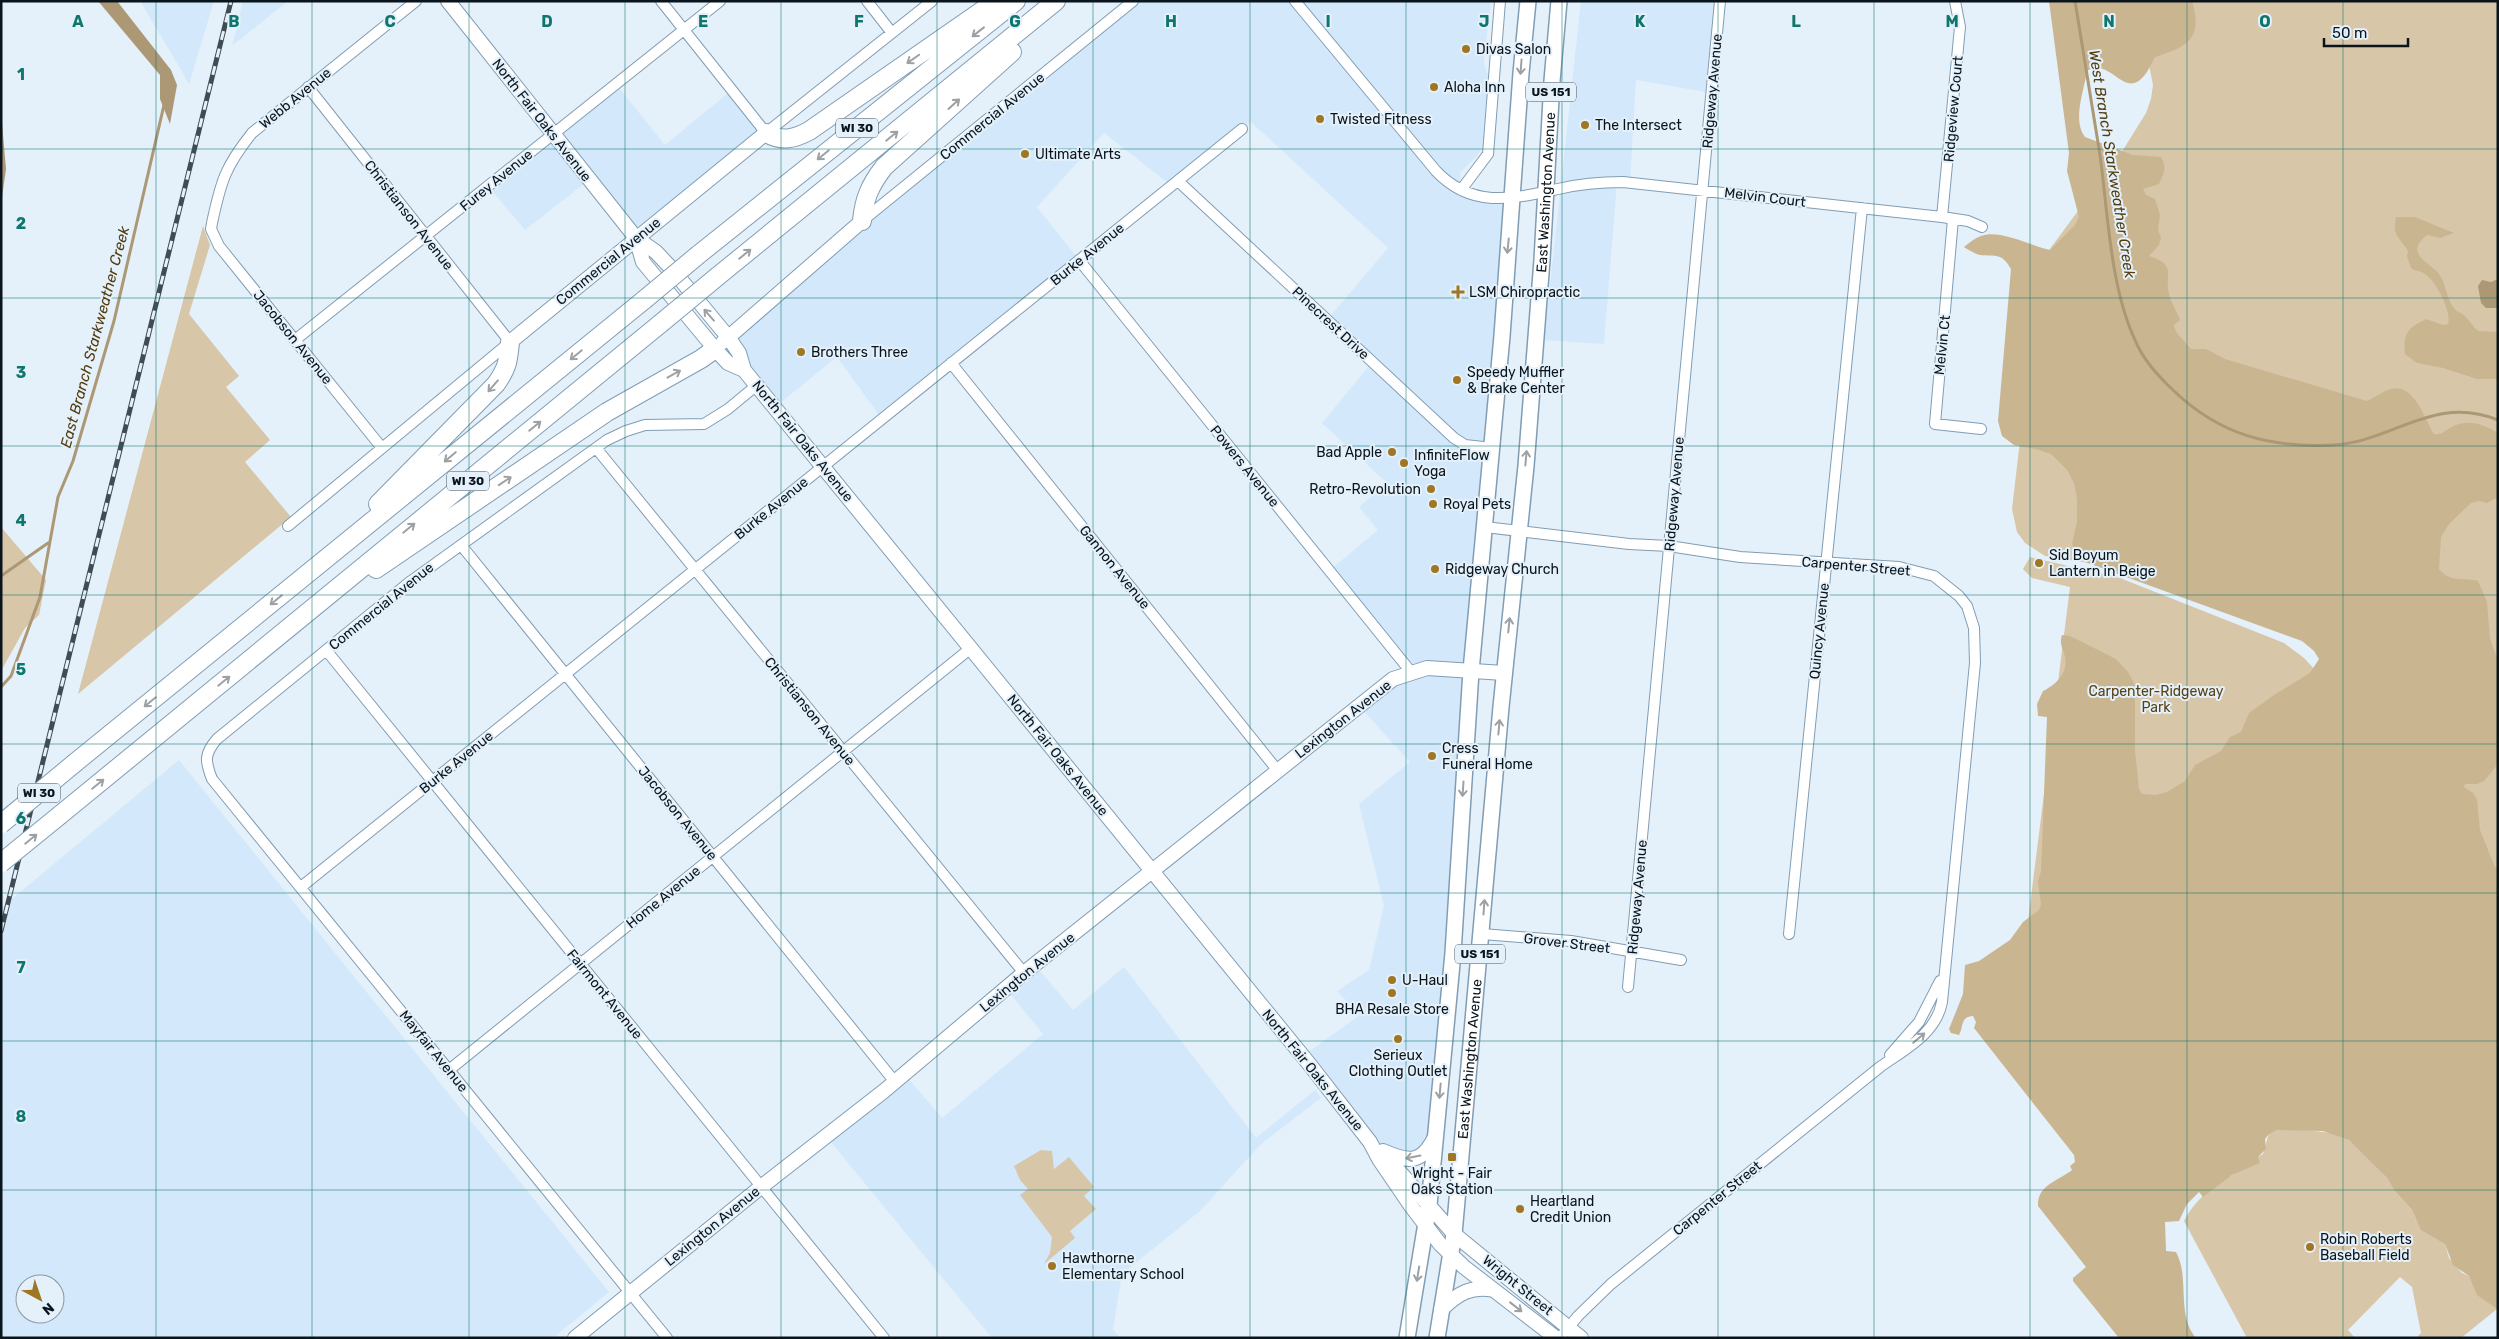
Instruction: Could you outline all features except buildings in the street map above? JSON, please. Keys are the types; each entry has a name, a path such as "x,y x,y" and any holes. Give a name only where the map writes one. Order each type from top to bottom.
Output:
{"highway":[{"path":"766,133 784,140 795,138 809,131 996,1"},
{"name":"WI 30","path":"1,824 698,254 1016,1"},
{"name":"WI 30","path":"1,863 1056,1"},
{"path":"862,221 864,203 870,186 884,168 1068,1"},
{"path":"314,569 496,384 506,370 510,355 510,342"},
{"path":"277,637 607,412 701,359 715,349"}],"main road":[{"name":"East Washington Avenue","path":"1407,1338 1428,1205 1453,953 1471,671 1492,448 1521,63 1528,1"},
{"name":"East Washington Avenue","path":"1437,1338 1454,1234 1504,674 1519,531 1532,387 1559,1"}],"street":[{"name":"Webb Avenue","path":"212,223 221,181 233,157 252,133 416,1"},
{"name":"North Fair Oaks Avenue","path":"448,1 636,238 656,252 671,268 728,337 739,353 744,370 972,648 1152,872 1375,1145 1454,1234"},
{"path":"661,1 766,133"},
{"name":"Furey Avenue","path":"296,340 720,1"},
{"path":"866,1 892,33"},
{"name":"Commercial Avenue","path":"288,526 636,238 932,1"},
{"name":"Commercial Avenue","path":"715,349 862,221 1133,1"},
{"name":"Melvin Court","path":"1295,1 1436,171 1448,183 1483,198 1512,198 1592,183 1622,182 1703,189 1953,219 1968,221 1982,227"},
{"path":"1461,190 1488,154 1500,1"},
{"name":"Ridgeway Avenue","path":"1628,987 1720,1"},
{"name":"Ridgeview Court","path":"1942,218 1960,27 1955,1"},
{"name":"Christianson Avenue","path":"308,87 510,342"},
{"name":"Burke Avenue","path":"301,887 1242,130"},
{"name":"Pinecrest Drive","path":"1178,182 1454,438 1465,445 1492,448"},
{"name":"Quincy Avenue","path":"1789,934 1862,208"},
{"name":"Melvin Ct","path":"1953,219 1935,424 1981,429"},
{"name":"Jacobson Avenue","path":"212,223 211,229 219,246 382,448"},
{"name":"North Fair Oaks Avenue","path":"636,238 643,262 728,363 744,370"},
{"name":"Powers Avenue","path":"1080,260 1411,672"},
{"name":"Gannon Avenue","path":"952,363 1278,771"},
{"name":"Commercial Avenue","path":"205,761 210,748 217,739 412,581 596,448 626,431 645,425 704,424 728,409 757,385"},
{"name":"Christianson Avenue","path":"596,448 1024,973"},
{"name":"Carpenter Street","path":"1485,527 1628,544 1669,546 1740,557 1899,567 1934,576 1959,596 1970,613 1974,628 1975,663 1940,1010 1931,1027 1914,1043 1880,1067 1611,1284 1565,1332"},
{"name":"Jacobson Avenue","path":"461,545 895,1082"},
{"name":"Home Avenue","path":"449,1070 972,648"},
{"name":"Fairmont Avenue","path":"326,650 884,1338"},
{"name":"Lexington Avenue","path":"575,1338 761,1187 895,1082 1024,973 1393,679 1426,668 1504,674"},
{"name":"Mayfair Avenue","path":"205,761 212,779 667,1338"},
{"name":"Grover Street","path":"1482,934 1571,942 1681,960"},
{"path":"1375,1145 1404,1159 1416,1158 1427,1150 1436,1134"},
{"name":"North Fair Oaks Avenue","path":"1375,1145 1379,1159 1425,1225 1451,1255"},
{"name":"Wright Street","path":"1454,1234 1565,1332 1581,1338"},
{"name":"Wright Street","path":"1451,1255 1556,1338"},
{"path":"1442,1310 1464,1291 1482,1288 1494,1290"}],"shaded area":[{"path":"98,1 117,1 171,70 177,85 170,124 160,99 160,75"},
{"path":"140,1 214,1 189,84 180,68"},
{"path":"243,1 288,1 232,46"},
{"path":"1133,1 1491,1 1484,60 1489,77 1483,146 1477,156 1460,173 1461,190 1512,198 1436,1134 1424,1154 1380,1149 1303,1056 1360,1015 1337,991 1369,970 1384,906 1359,804 1410,762 1358,705 1411,672 1330,570 1378,530 1359,507 1387,483 1322,423 1373,361 1327,320 1388,248 1251,122 1172,186 1104,133 1037,207 1079,260 882,419 837,357 775,407 728,337"},
{"path":"1581,1 1720,1 1712,93 1636,80 1630,182 1617,182 1604,344 1544,340"},
{"path":"2049,1 2192,1 2196,24 2194,32 2185,44 2155,57 2145,75 2136,82 2129,83 2123,81 2102,69 2095,68 2087,71 2079,114 2081,130 2085,137 2133,155 2161,157 2163,161 2164,170 2159,184 2143,189 2146,195 2155,199 2160,215 2158,230 2161,238 2159,245 2149,256 2158,259 2167,267 2169,294 2180,320 2174,325 2176,332 2191,349 2206,349 2225,359 2367,401 2388,390 2399,389 2413,397 2434,434 2442,433 2458,424 2464,423 2482,425 2498,433 2498,497 2487,503 2479,501 2471,503 2449,524 2441,537 2439,569 2452,578 2478,581 2487,602 2490,638 2498,661 2498,764 2484,781 2477,784 2465,784 2464,787 2473,793 2477,799 2480,830 2495,867 2498,869 2497,1309 2477,1295 2469,1276 2453,1265 2445,1244 2421,1230 2412,1210 2394,1190 2387,1178 2349,1140 2323,1131 2277,1130 2269,1134 2265,1139 2266,1149 2258,1157 2260,1163 2232,1175 2203,1197 2199,1192 2187,1204 2179,1221 2165,1222 2166,1251 2176,1252 2180,1262 2186,1318 2196,1338 2119,1338 2073,1281 2073,1278 2086,1267 2038,1206 2041,1193 2045,1188 2072,1170 2070,1166 2075,1162 2074,1155 1974,1028 1976,1022 1973,1016 1964,1020 1959,1035 1951,1033 1949,1029 1963,994 1965,965 1979,961 2010,940 2023,922 2039,910 2041,904 2038,882 2041,871 2047,717 2038,716 2037,704 2043,691 2060,678 2065,668 2065,657 2061,644 2062,635 2070,636 2116,659 2128,672 2135,685 2135,751 2139,789 2142,794 2156,795 2167,792 2185,781 2195,765 2221,751 2230,737 2241,732 2249,713 2310,673 2319,659 2314,651 2302,641 2085,562 2078,557 2072,544 2077,522 2077,499 2074,483 2067,470 2051,454 2014,445 2002,436 1998,421 2011,269 1998,256 1978,254 1964,247 1974,239 1989,234 2006,236 2050,250 2075,225 2079,217 2067,171 2069,153"},
{"path":"616,84 665,145 732,90 766,133 636,238 589,180 525,230 488,186"},
{"path":"1,112 6,169 1,204"},
{"path":"2396,217 2415,217 2454,233 2440,238 2427,235 2417,247 2418,253 2439,274 2454,308 2465,316 2478,331 2498,332 2498,379 2477,379 2443,368 2417,363 2405,354 2406,336 2411,328 2426,319 2443,325 2448,324 2449,319 2442,297 2434,283 2423,273 2411,268 2407,256 2408,251 2396,233"},
{"path":"2498,279 2498,308 2486,308 2481,303 2478,286 2482,280 2491,282"},
{"path":"179,760 609,1292 553,1338 1,1338 1,908"},
{"path":"1124,967 1256,1138 1315,1090 1321,1098 1262,1143 1200,1211 1122,1274 1113,1329 1120,1338 992,1338 830,1141 908,1078 942,1118 1043,1034 1011,995 1040,971 1073,1010"}],"green space":[{"path":"2136,1 2498,1 2498,882 2301,630 2108,566 2045,556 2025,543 2017,532 2012,509 2041,261 2123,150 2146,113 2151,99 2153,85"},
{"path":"203,226 210,245 189,314 239,376 226,387 270,440 245,462 291,517 78,694"},
{"path":"1,527 46,580 39,615 25,628 1,671"},
{"name":"Carpenter-Ridgeway Park","path":"2030,557 2120,578 2284,643 2304,658 2316,671 2026,937 2070,587 2032,578 2023,569"},
{"name":"Robin Roberts Baseball Field","path":"2297,1129 2332,1133 2349,1140 2359,1148 2387,1178 2394,1190 2412,1210 2416,1219 2445,1244 2449,1258 2462,1273 2469,1276 2473,1284 2497,1309 2461,1338 2416,1338 2421,1333 2412,1287 2400,1277 2348,1330 2355,1338 2247,1338 2184,1221 2198,1201 2216,1185 2259,1163 2258,1157 2263,1154 2269,1133 2277,1130"},
{"path":"1041,1150 1052,1151 1054,1169 1069,1157 1094,1187 1084,1196 1096,1209 1070,1231 1075,1238 1044,1264 1050,1253 1052,1237 1020,1195 1028,1189 1020,1180 1014,1166"}],"waterway":[{"name":"West Branch Starkweather Creek","path":"2075,1 2100,155 2111,249 2120,296 2138,347 2168,385 2191,406 2228,428 2247,436 2288,444 2333,445 2355,442 2433,416 2453,413 2475,413 2498,420"},
{"name":"East Branch Starkweather Creek","path":"1,687 11,676 40,597 58,497 73,461 114,321 164,105"},
{"path":"1,576 48,543"}],"railway":[{"path":"1,931 231,1"}],"place":[{"name":"Divas Salon","path":"1466,49"},
{"name":"Aloha Inn","path":"1434,87"},
{"name":"Twisted Fitness","path":"1320,119"},
{"name":"The Intersect","path":"1585,125"},
{"name":"Ultimate Arts","path":"1025,154"},
{"name":"LSM Chiropractic","path":"1458,292"},
{"name":"Brothers Three","path":"801,352"},
{"name":"Speedy Muffler & Brake Center","path":"1457,380"},
{"name":"Bad Apple","path":"1392,452"},
{"name":"InfiniteFlow Yoga","path":"1404,463"},
{"name":"Retro-Revolution","path":"1431,489"},
{"name":"Royal Pets","path":"1433,504"},
{"name":"Sid Boyum Lantern in Beige","path":"2039,563"},
{"name":"Ridgeway Church","path":"1435,569"},
{"name":"Cress Funeral Home","path":"1432,756"},
{"name":"U-Haul","path":"1392,980"},
{"name":"BHA Resale Store","path":"1392,993"},
{"name":"Serieux Clothing Outlet","path":"1398,1039"},
{"name":"Wright - Fair Oaks Station","path":"1452,1157"},
{"name":"Heartland Credit Union","path":"1520,1209"},
{"name":"Robin Roberts Baseball Field","path":"2310,1247"},
{"name":"Hawthorne Elementary School","path":"1052,1266"}]}
